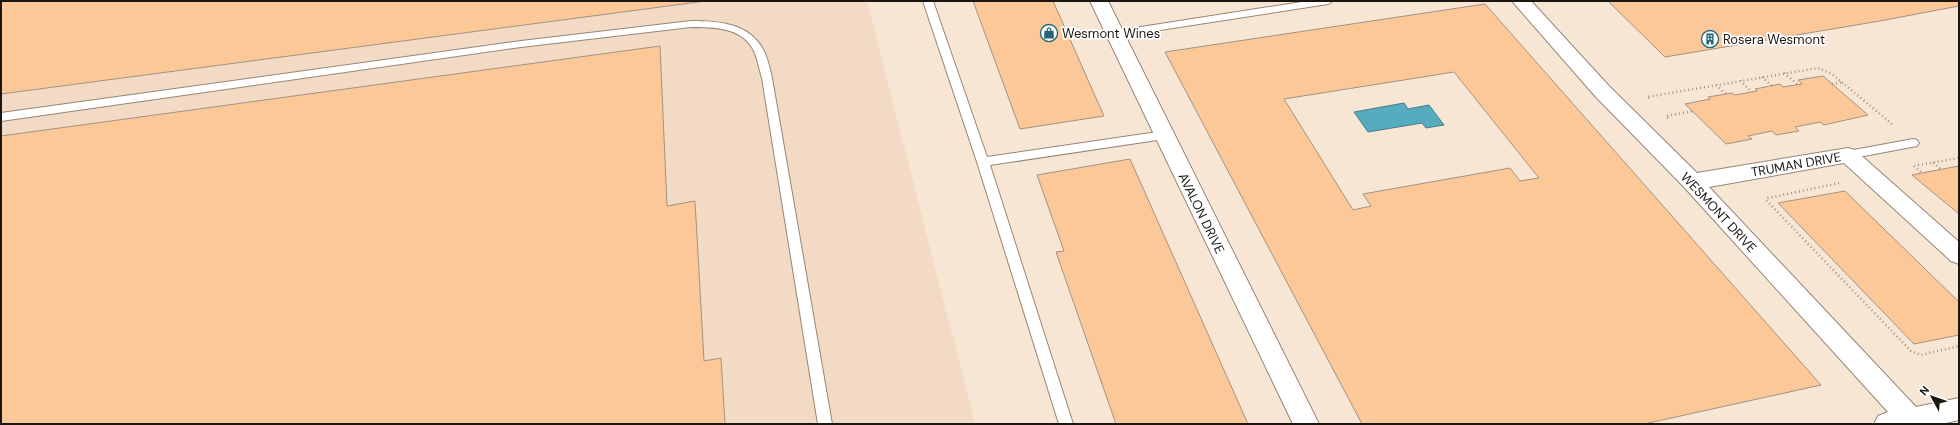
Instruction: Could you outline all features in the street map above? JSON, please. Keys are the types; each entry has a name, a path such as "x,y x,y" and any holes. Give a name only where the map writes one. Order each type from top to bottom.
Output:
{"street":[{"name":"AVALON DRIVE","path":"1099,1 1306,424"},
{"name":"WESMONT DRIVE","path":"1520,1 1602,91 1692,182 1904,422"},
{"name":"TRUMAN DRIVE","path":"1692,182 1848,155 1959,256"},
{"path":"1904,422 1959,409"}],"lane":[{"path":"928,1 983,162 1066,424"},
{"path":"1115,34 1328,1"},
{"path":"1,117 521,44 691,24 716,24 731,27 744,33 758,48 767,78 825,424"},
{"path":"983,162 1164,135"},
{"path":"1848,155 1914,143"}],"path":[{"path":"1652,101 1647,97 1818,68 1832,74 1914,143"},
{"path":"1784,73 1797,84"},
{"path":"1762,77 1772,86"},
{"path":"1740,81 1752,92"},
{"path":"1832,84 1842,82"},
{"path":"1716,85 1726,94"},
{"path":"1662,111 1671,122"},
{"path":"1666,116 1693,111"},
{"path":"1907,167 1959,158"},
{"path":"1933,163 1941,169"},
{"path":"1914,166 1922,173"},
{"path":"1842,176 1836,185 1768,198 1766,200 1911,351 1921,355 1959,346"}],"shaded area":[{"path":"1,1 867,1 975,424 1,424"}],"water":[{"path":"1404,103 1408,109 1429,105 1444,125 1426,128 1422,123 1368,132 1354,112"}],"building":[{"path":"1,1 706,1 1,94"},
{"path":"973,1 1053,1 1104,116 1020,129"},
{"name":"Rosera Wesmont","path":"1608,1 1959,1 1959,6 1880,21 1665,57"},
{"path":"1485,4 1821,385 1644,424 1362,424 1165,52","holes":["1454,72 1539,178 1520,181 1510,168 1363,194 1371,206 1353,210 1284,99"]},
{"path":"660,46 667,206 695,201 704,361 721,358 725,424 1,424 1,136"},
{"path":"1823,76 1868,115 1824,125 1820,122 1795,127 1799,131 1776,135 1772,131 1748,136 1752,139 1726,144 1685,104 1710,99 1708,97 1732,93 1735,95 1757,91 1755,89 1780,84 1783,87 1802,84 1798,80"},
{"path":"1130,159 1248,424 1116,424 1056,252 1064,251 1037,175"},
{"path":"1959,166 1959,214 1912,175"},
{"path":"1845,191 1959,302 1959,335 1914,344 1778,203"}],"place":[{"name":"Wesmont Wines","path":"1049,33"},
{"name":"Rosera Wesmont","path":"1710,39"}]}
